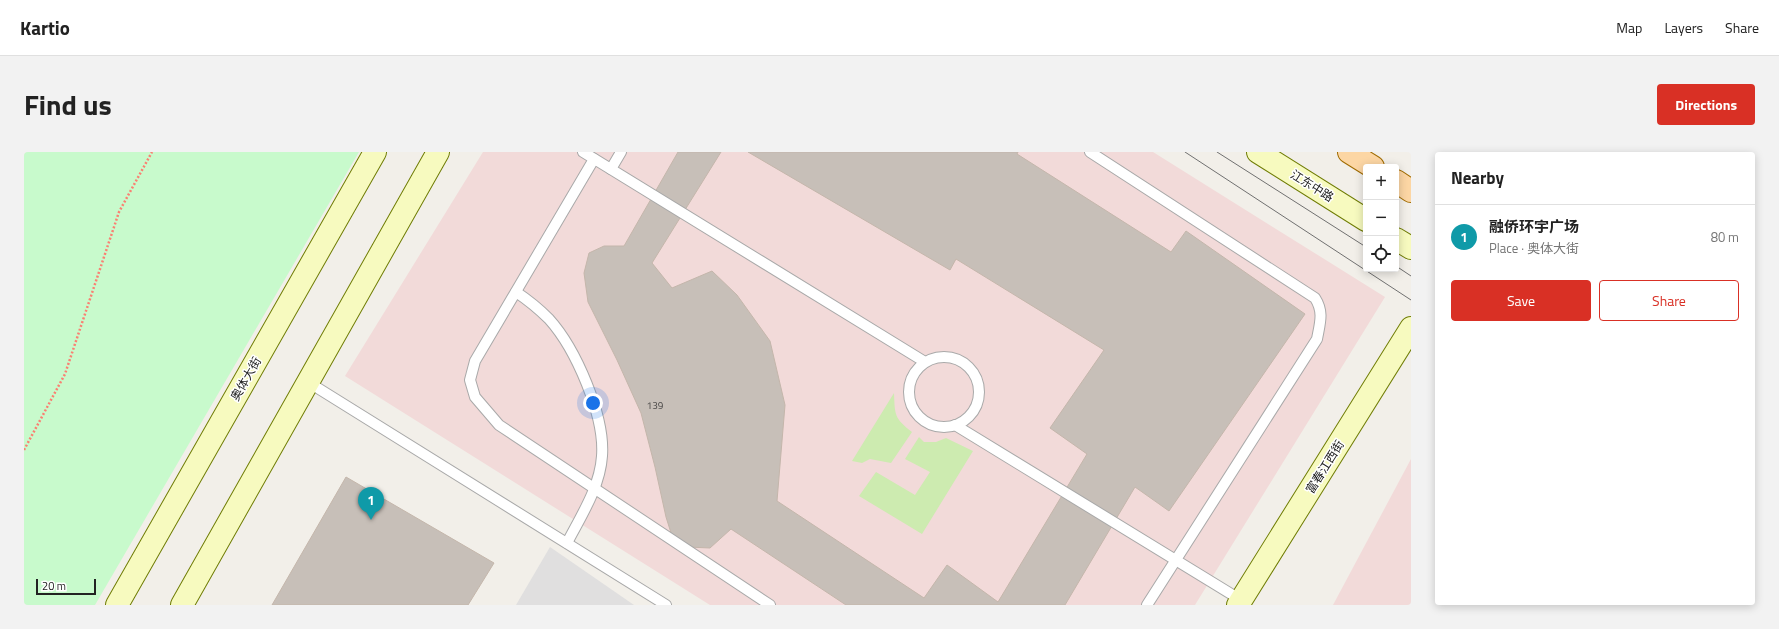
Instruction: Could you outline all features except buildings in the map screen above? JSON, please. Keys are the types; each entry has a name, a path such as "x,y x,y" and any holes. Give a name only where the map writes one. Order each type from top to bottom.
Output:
{"main road":[{"name":"奥体大街","path":"117,605 375,152"},
{"path":"182,605 438,152"},
{"name":"江东中路","path":"1258,152 1363,218"},
{"path":"1349,152 1368,164"},
{"path":"1399,183 1411,190"},
{"path":"1399,241 1411,248"},
{"name":"富春江西街","path":"1240,602 1411,328"}],"lane":[{"path":"583,152 925,362"},
{"path":"610,169 621,152"},
{"path":"1090,152 1316,298 1321,307 1321,321 1317,338 1147,605"},
{"path":"594,158 475,361 470,380 475,397 498,425 770,605"},
{"path":"516,292 549,320 572,353 592,395 601,428 602,457 595,489 567,544"},
{"path":"948,356 959,360 969,367 976,377 979,388 978,400 973,411 965,420 955,426 944,427 933,425 923,420 915,412 910,402 908,391 910,380 916,370 925,362 936,357 948,356"},
{"path":"308,382 666,605"},
{"path":"955,426 1176,560 1240,602"}],"path":[{"path":"24,450 65,374 119,212 152,152"}],"shaded area":[{"path":"483,152 1153,152 1385,297 1195,605 710,605 345,376"},
{"path":"1411,459 1411,605 1333,605"},
{"path":"550,547 634,605 516,605"}],"green space":[{"path":"24,152 359,152 95,605 24,605"},
{"path":"894,393 895,411 897,416 912,432 891,463 870,459 862,463 852,461"},
{"path":"919,437 924,442 936,442 946,438 973,451 922,534 859,496 876,472 915,495 930,472 905,459"}],"tram line":[{"path":"1185,152 1411,300"},
{"path":"1217,152 1363,245"},
{"path":"1399,268 1411,276"}],"place":[{"name":"融侨环宇广场","path":"371,520"}]}
